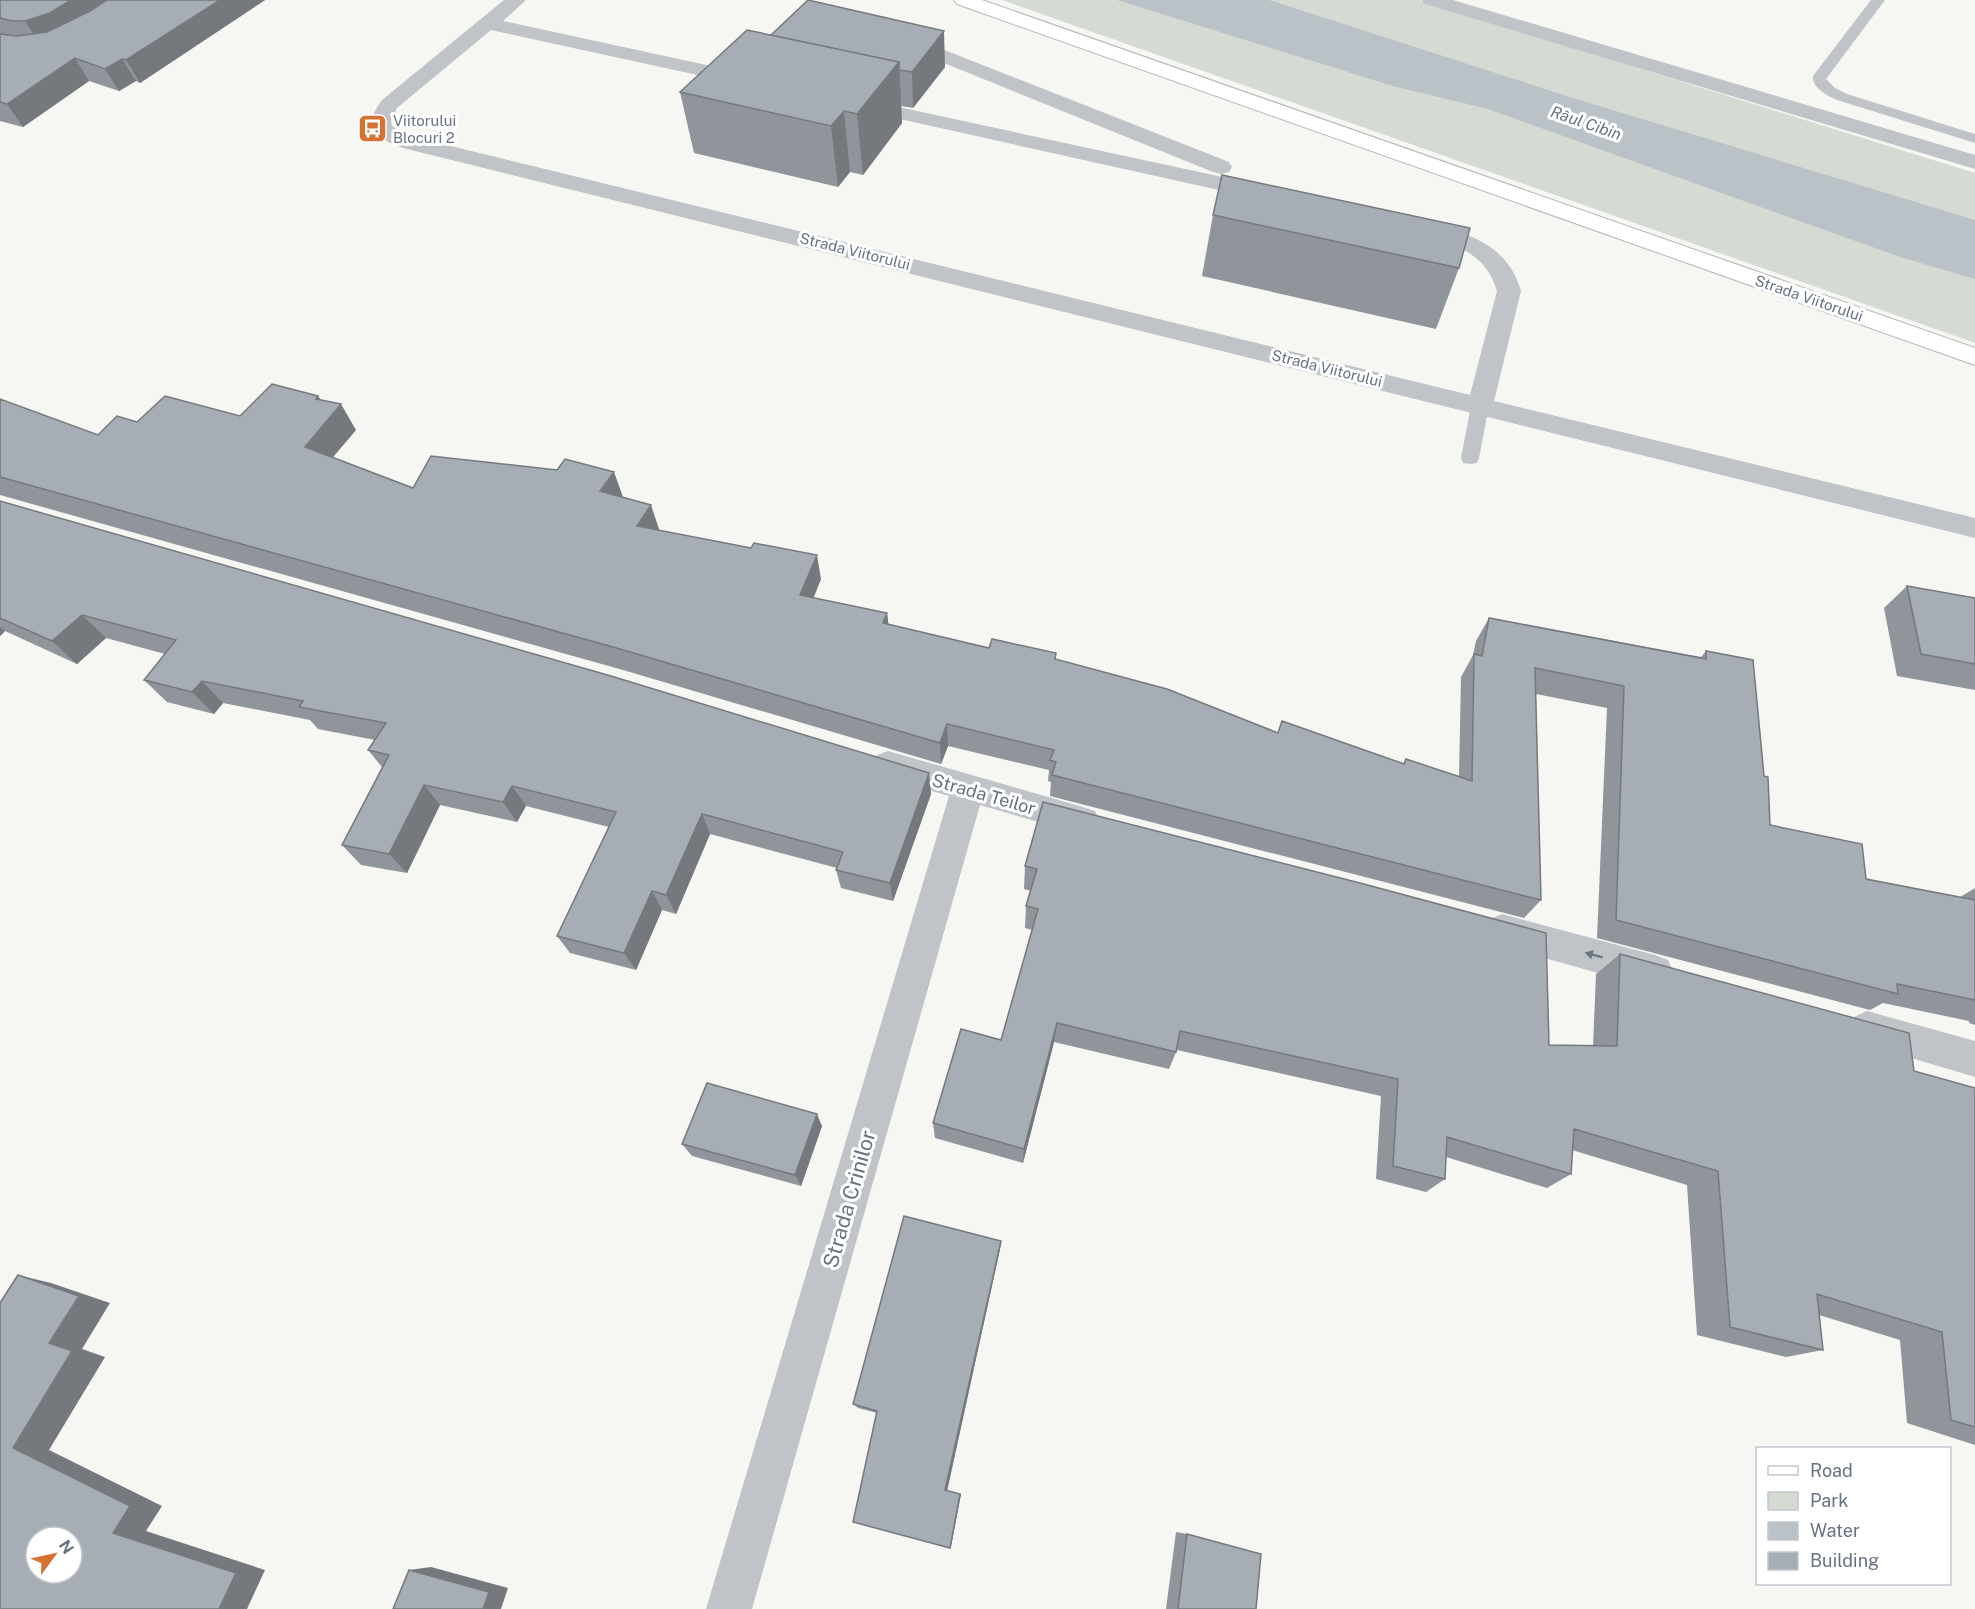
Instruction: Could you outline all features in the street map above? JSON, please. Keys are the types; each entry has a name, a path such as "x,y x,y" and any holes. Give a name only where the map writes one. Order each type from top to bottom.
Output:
{"street":[{"name":"Strada Viitorului","path":"516,0 389,104 380,116 380,124 384,131 411,144 1975,528"},
{"name":"Strada Viitorului","path":"964,0 1975,357"},
{"path":"1432,0 1975,162"},
{"path":"486,23 768,84"},
{"path":"837,99 1284,195 881,31"},
{"path":"1402,224 1448,234 1470,244 1487,253 1501,266 1506,276 1509,291 1480,406"},
{"name":"Strada Teilor","path":"856,755 968,789 1114,829"},
{"name":"Strada Crinilor","path":"729,1609 968,789"},
{"path":"1472,922 1678,978"},
{"path":"1838,1022 1975,1059"}],"lane":[{"path":"1878,0 1819,80 1830,91 1842,97 1975,139"},
{"path":"1470,458 1480,406"}],"green space":[{"path":"1002,0 1420,0 1975,173 1975,343"}],"water":[{"name":"Râul Cibin","path":"1117,0 1269,0 1573,98 1975,220 1975,279 1900,257 1488,109 1393,86"}],"building":[{"path":"0,0 71,0 50,13 25,21 12,21 0,18"},
{"path":"107,0 220,0 126,60 122,59 105,69 75,58 7,104 0,102 0,34 17,36 47,32"},
{"path":"808,0 944,31 912,72 899,70 899,62 771,35"},
{"path":"747,30 899,62 857,114 844,111 831,126 680,92"},
{"path":"1222,175 1470,228 1459,268 1213,215"},
{"path":"272,384 318,396 316,399 341,404 305,447 413,488 431,456 557,470 565,459 614,472 600,491 651,505 637,526 751,548 754,543 817,555 800,595 887,613 883,623 989,648 992,639 1056,653 1055,659 1167,689 1278,733 1282,721 1404,764 1406,759 1472,781 1474,654 1482,656 1489,618 1706,659 1706,651 1753,660 1764,776 1768,777 1770,825 1862,844 1866,879 1975,900 1975,1000 1897,984 1898,994 1616,920 1624,686 1535,668 1541,900 1052,775 1056,762 1050,760 1054,750 947,724 940,743 613,647 0,477 0,399 98,435 117,416 137,422 165,396 240,416"},
{"path":"0,501 611,676 929,773 890,883 836,870 843,852 702,814 666,895 652,891 624,953 557,936 616,812 512,786 503,802 424,785 389,854 342,845 389,755 368,750 386,723 299,707 303,701 202,681 192,692 144,680 176,640 82,615 52,641 0,618"},
{"path":"1907,586 1975,598 1975,664 1921,654"},
{"path":"1043,802 1546,933 1549,1045 1617,1046 1620,954 1909,1033 1914,1071 1975,1088 1975,1427 1951,1420 1942,1332 1817,1294 1823,1350 1730,1327 1718,1171 1574,1129 1571,1174 1447,1137 1445,1179 1393,1166 1398,1079 1180,1031 1176,1052 1057,1023 1024,1149 933,1123 961,1029 1001,1040 1038,909 1026,906 1037,869 1025,866"},
{"path":"707,1083 817,1114 795,1175 682,1144"},
{"path":"904,1216 1001,1241 945,1490 960,1494 950,1548 853,1522 877,1411 853,1404"},
{"path":"18,1275 79,1296 49,1343 72,1351 13,1448 130,1506 113,1533 236,1573 219,1609 0,1609 0,1303"},
{"path":"1187,1534 1261,1554 1256,1609 1178,1609"},
{"path":"409,1570 489,1592 483,1609 393,1609"}],"place":[{"name":"Viitorului Blocuri 2","path":"372,129"}]}
